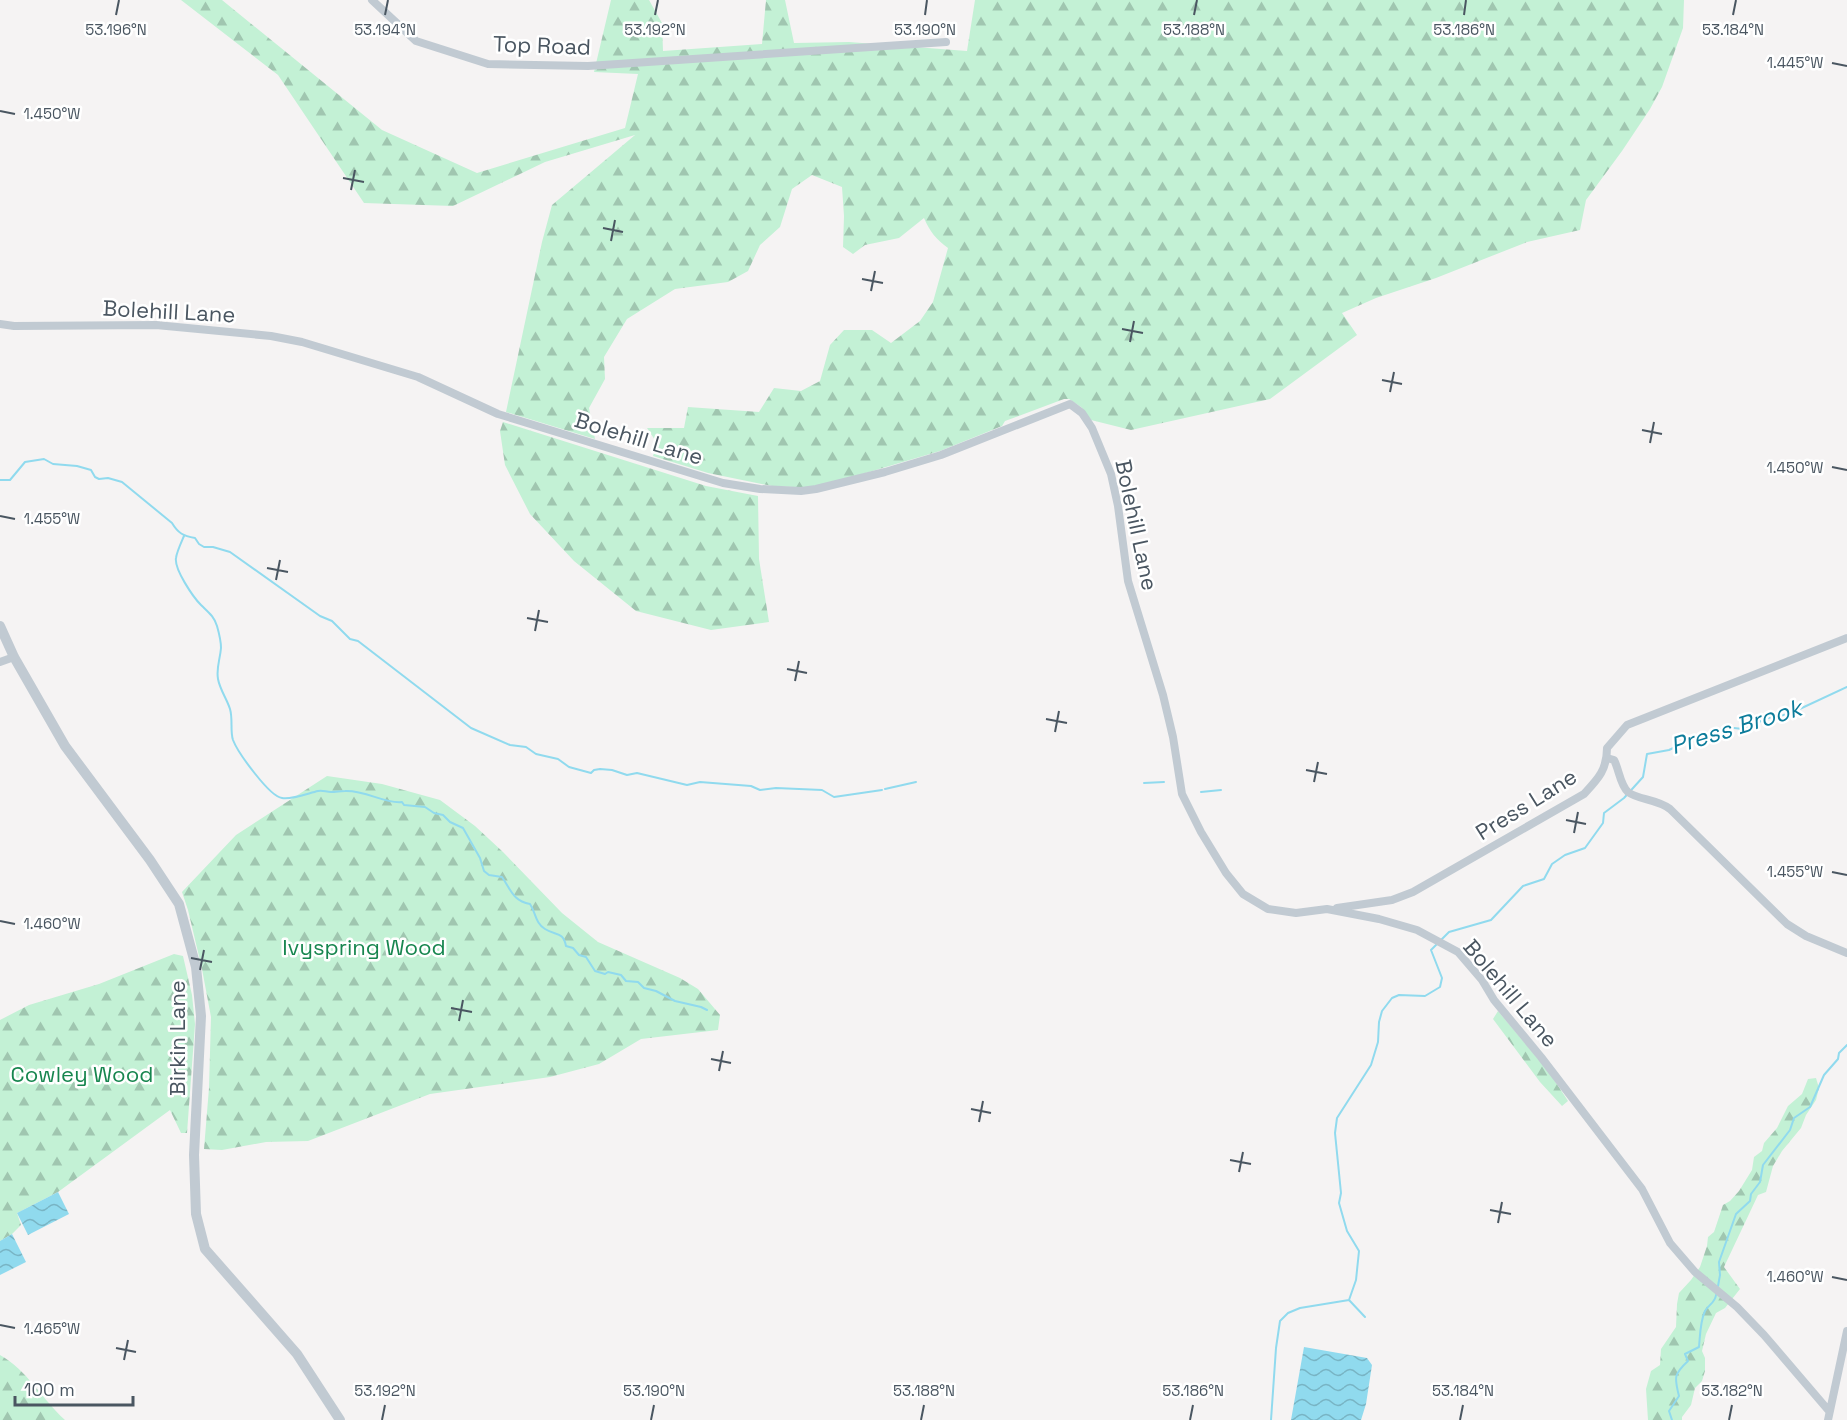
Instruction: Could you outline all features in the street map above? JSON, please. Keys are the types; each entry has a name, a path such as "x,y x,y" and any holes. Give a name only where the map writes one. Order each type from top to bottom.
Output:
{"street":[{"name":"Top Road","path":"372,0 416,41 488,64 588,66 946,42"},
{"name":"Bolehill Lane","path":"0,324 14,326 156,325 271,336 302,342 417,377 498,414 723,483 760,489 801,491 816,489 885,472 941,455 1070,404 1082,413 1092,428 1111,474 1118,506 1128,581 1163,695 1173,737 1182,794 1201,832 1226,873 1243,894 1268,909 1296,913 1327,909 1379,919 1417,930 1458,952 1482,980 1494,1000 1541,1057 1642,1190 1670,1243 1695,1272 1717,1289 1764,1335 1829,1415"},
{"name":"Birkin Lane","path":"0,626 14,657 65,746 150,860 179,904 196,967 201,1016 194,1155 196,1214 205,1249 297,1354 340,1420"},
{"name":"Press Lane","path":"1327,909 1392,900 1413,892 1584,794 1602,775 1607,758 1607,748 1627,725 1847,638"},
{"path":"0,662 14,657"},
{"path":"1607,758 1614,760 1628,792 1658,801 1670,809 1787,924 1806,936 1847,953"},
{"path":"1829,1415 1847,1331"}],"green space":[{"path":"181,0 222,0 382,130 477,173 625,128 638,74 594,72 611,0 649,0 662,23 663,51 762,44 766,0 785,0 794,43 849,42 967,51 975,0 1684,0 1683,28 1662,87 1622,151 1586,200 1580,230 1527,242 1436,278 1376,298 1342,313 1357,335 1270,399 1131,430 1091,420 1081,407 1069,399 1064,399 1005,421 1002,426 940,451 815,488 772,486 708,473 653,456 657,443 647,428 684,428 688,407 759,412 774,388 801,391 820,381 830,345 844,330 872,330 891,343 920,321 933,302 948,248 934,235 924,218 899,238 865,245 853,254 843,247 842,187 812,175 792,189 780,227 760,245 748,271 728,282 675,289 627,319 604,357 605,379 589,408 595,439 506,412 552,205 635,135 545,162 453,206 364,203 278,75"},
{"path":"503,422 706,486 758,496 759,559 769,622 711,630 636,611 574,561 530,514 505,465 500,431"},
{"name":"Ivyspring Wood","path":"327,776 382,784 440,800 475,826 562,913 598,942 680,978 698,989 720,1015 718,1030 641,1039 599,1064 550,1077 430,1094 308,1141 266,1142 222,1150 204,1149 211,1017 202,969 182,892 236,835"},
{"name":"Cowley Wood","path":"174,954 183,956 192,995 195,1024 187,1133 181,1133 170,1110 58,1192 17,1213 21,1225 0,1241 0,1020 29,1005 99,984"},
{"path":"1498,1011 1549,1072 1568,1101 1562,1106 1540,1082 1493,1019"},
{"path":"1816,1078 1819,1088 1816,1100 1801,1128 1773,1166 1766,1192 1758,1195 1724,1267 1740,1289 1725,1308 1716,1313 1706,1334 1702,1351 1705,1358 1705,1371 1702,1381 1695,1388 1691,1405 1682,1420 1648,1420 1646,1389 1651,1371 1660,1365 1661,1349 1676,1327 1679,1293 1700,1267 1708,1237 1714,1232 1723,1205 1739,1191 1752,1170 1754,1157 1762,1151 1764,1143 1777,1128 1788,1106 1802,1094 1808,1079"},
{"path":"0,1355 10,1361 26,1377 65,1420 0,1420"}],"water":[{"path":"58,1192 69,1214 28,1235 17,1213"},
{"path":"12,1234 26,1262 0,1275 0,1241"},
{"path":"1304,1347 1367,1358 1372,1365 1361,1420 1291,1420"}],"waterway":[{"path":"0,480 10,480 25,462 44,459 53,464 91,470 99,479 108,478 122,482 172,523 181,534 195,538 204,547 230,552 320,616 332,621 350,639 358,641 471,728 510,745 526,747 536,754 558,759 569,767 591,773 600,769 627,775 637,773 687,785 700,782 751,786 760,790 776,788 822,790 834,797 882,790"},
{"path":"184,536 177,553 176,563 189,590 217,626 221,648 218,679 230,709 233,740 248,764 270,790 282,798 320,791 353,791 388,801 402,802 404,805 425,807 434,813 443,815 450,822 463,828 480,858 484,871 489,875 502,877 516,898 530,904 542,927 561,936 566,946 586,957 595,971 621,975 626,981 638,982 644,988 656,991 675,1001 707,1010"},
{"name":"Press Brook","path":"1442,939 1449,932 1491,920 1523,886 1544,879 1552,864 1565,855 1585,848 1603,823 1604,813 1624,798 1643,777 1647,754 1669,750 1692,739 1705,738 1725,727 1743,729 1768,718 1789,714 1847,687"},
{"path":"885,789 916,782"},
{"path":"1144,783 1164,782"},
{"path":"1201,792 1221,790"},
{"name":"Press Brook","path":"1349,1300 1356,1280 1359,1251 1347,1231 1339,1203 1341,1193 1335,1133 1337,1118 1371,1065 1378,1042 1382,1011 1392,998 1399,995 1425,996 1440,987 1442,978 1431,950 1438,943"},
{"path":"1718,1286 1719,1262 1736,1214 1750,1201 1751,1194 1760,1182 1763,1165 1790,1130 1794,1118 1810,1107 1824,1075 1847,1045"},
{"path":"1672,1420 1669,1411 1679,1396 1676,1376 1688,1361 1685,1354 1699,1347 1703,1315 1716,1295"},
{"name":"Press Brook","path":"1349,1300 1365,1317"},
{"path":"1271,1420 1280,1321 1288,1313 1300,1308 1349,1300"}]}
